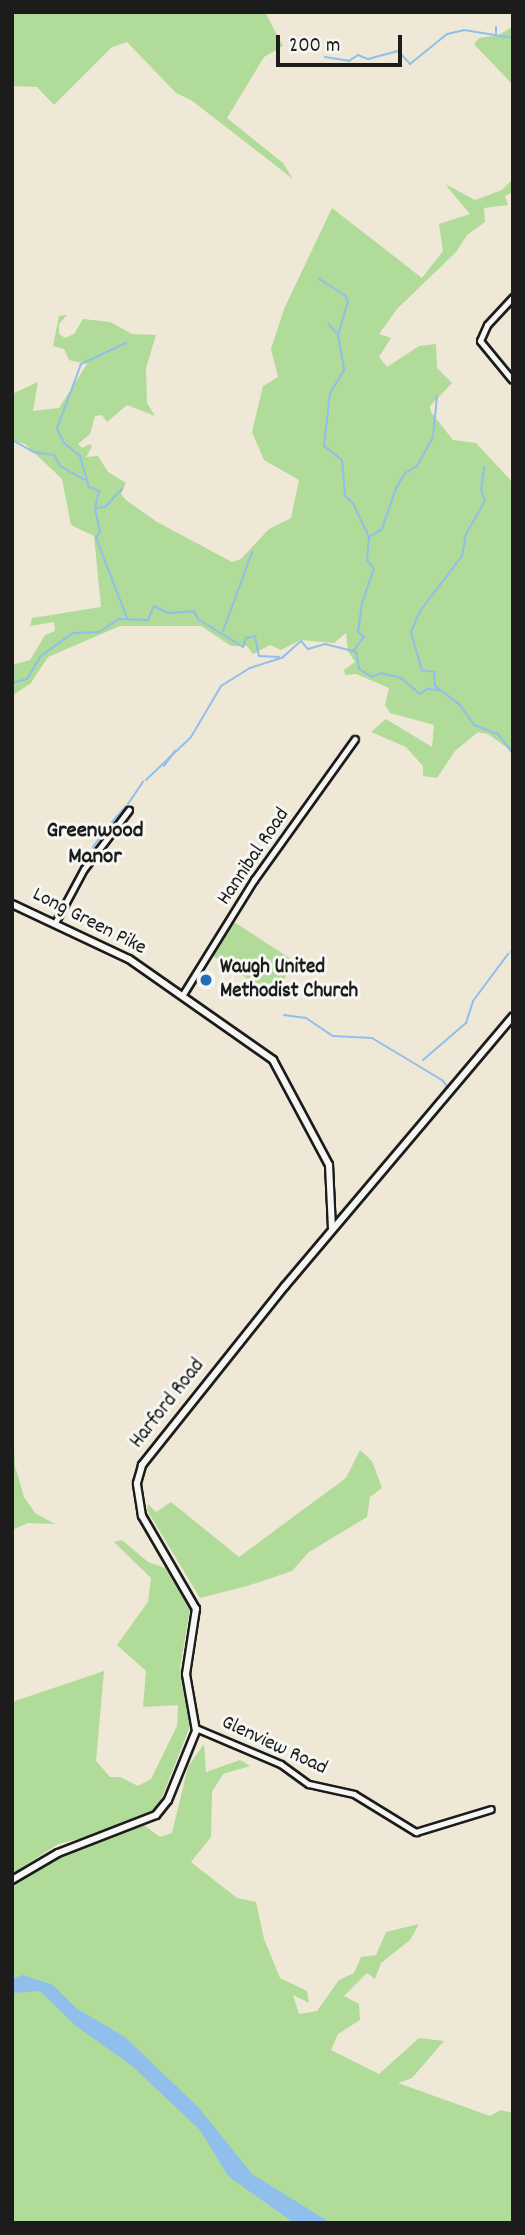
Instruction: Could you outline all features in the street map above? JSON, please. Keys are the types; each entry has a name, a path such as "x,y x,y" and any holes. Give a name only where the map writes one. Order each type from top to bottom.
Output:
{"main road":[{"name":"Long Green Pike","path":"12,904 119,953 266,1054 283,1072 329,1166 332,1229"},
{"name":"Harford Road","path":"197,1728 186,1678 196,1609 142,1516 138,1474 332,1229 513,1016"},
{"path":"12,1880 58,1853 156,1815 168,1800 197,1728"}],"street":[{"path":"513,297 480,337 484,350 513,380"},
{"name":"Hannibal Road","path":"182,996 254,880 355,739"},
{"path":"55,923 84,869 130,810"},
{"name":"Glenview Road","path":"197,1728 281,1763 309,1784 354,1794 416,1832 491,1809"}],"green space":[{"path":"12,12 265,12 283,46 264,57 227,118 283,163 293,179 191,100 176,93 127,42 112,47 54,105 37,87 13,86"},
{"path":"513,26 513,85 474,44 479,38 499,35"},
{"path":"513,179 513,192 505,196 508,205 484,208 485,222 467,235 456,252 397,309 379,334 391,338 379,357 387,367 419,346 436,344 437,368 452,383 430,406 431,412 453,440 476,443 513,483 513,752 488,734 478,732 455,751 437,778 423,776 423,766 406,747 371,732 386,719 432,747 434,725 390,713 385,705 389,688 356,674 345,675 344,670 355,662 348,651 346,633 334,643 300,640 281,650 270,645 253,654 247,646 231,646 201,626 120,626 48,657 31,683 12,696 12,665 30,660 45,635 55,631 54,622 30,626 32,618 101,607 94,536 71,525 62,479 25,444 12,441 12,394 38,382 33,411 59,408 87,364 69,360 64,349 53,346 59,316 67,315 59,324 59,334 65,338 74,334 83,319 110,322 132,334 156,335 146,368 147,403 155,416 127,405 107,422 102,415 95,416 90,434 78,444 82,448 90,444 92,447 86,457 98,456 108,472 126,483 121,494 126,500 157,522 232,562 241,559 269,529 291,518 299,480 264,460 252,432 263,386 278,377 271,349 284,309 332,208 422,278 443,251 439,224 470,214 445,184 475,200 502,190"},
{"path":"234,922 295,962 273,995 212,956"},
{"path":"12,1403 15,1466 24,1497 35,1513 55,1524 28,1523 12,1530"},
{"path":"360,1450 372,1461 382,1488 370,1497 367,1517 309,1552 292,1571 247,1586 200,1598 147,1510 148,1504 156,1512 171,1502 239,1557 346,1478"},
{"path":"122,1540 148,1562 165,1568 190,1609 180,1668 191,1724 160,1802 148,1815 114,1830 58,1844 12,1874 12,1702 104,1671 96,1761 110,1777 120,1777 138,1786 151,1779 177,1726 178,1705 143,1707 146,1671 117,1645 148,1602 151,1578 114,1542"},
{"path":"204,1744 206,1772 240,1760 250,1766 223,1774 212,1792 211,1837 191,1862 237,1898 256,1902 264,1939 280,1978 307,1991 309,2003 293,1995 299,2014 317,2011 339,1980 354,1973 361,1957 376,1955 386,1932 419,1924 410,1940 381,1963 375,1979 367,1973 344,1996 359,2004 360,2020 338,2034 331,2050 379,2074 419,2038 444,2041 412,2078 398,2083 490,2116 501,2110 513,2113 513,2223 12,2223 12,1884 60,1855 144,1825 160,1837 172,1833 188,1767"}],"water":[{"path":"23,1975 53,1985 76,2008 125,2037 199,2108 252,2174 331,2223 294,2223 228,2176 200,2130 132,2066 76,2026 40,1991 12,1993 12,1979"}],"waterway":[{"path":"496,27 496,33"},
{"path":"325,57 349,61 358,55 368,59 398,51 410,64 447,34 464,30 513,38"},
{"path":"318,278 346,296 348,302 338,335 344,370 330,393 324,446 342,460 345,496 353,503 369,537"},
{"path":"328,323 338,335"},
{"path":"126,343 81,364 57,429 64,443 80,456 89,487 99,491 95,508 100,532 96,538 127,618"},
{"path":"353,651 364,637 358,632 362,603 374,569 367,560 369,537 382,529 396,488 405,473 417,466 433,437 437,396"},
{"path":"12,440 34,452 54,455 60,466 85,480"},
{"path":"484,467 481,490 485,501 466,534 462,556 420,611 411,632 422,670 434,672 435,686 460,705 474,725 498,734 513,754"},
{"path":"96,508 105,507 122,489"},
{"path":"223,631 252,552"},
{"path":"12,683 27,679 41,656 73,633 99,632 119,619 148,620 154,606 168,613 194,611 198,619 243,647 246,638 255,636 259,656 279,657"},
{"path":"146,780 191,737 221,686 250,668 283,657 301,641 308,649 325,644 356,652 359,669 372,677 381,673 401,678 420,694 427,689 439,690"},
{"path":"164,766 175,751"},
{"path":"128,804 143,782"},
{"path":"112,822 126,806"},
{"path":"93,847 110,824"},
{"path":"80,870 89,852"},
{"path":"423,1060 466,1023 473,1001 508,954"},
{"path":"284,1015 306,1018 333,1036 372,1038 442,1080 447,1086 441,1094"}],"place":[{"name":"Waugh United Methodist Church","path":"206,980"}],"district":[{"name":"Greenwood Manor","path":"95,845"}]}
